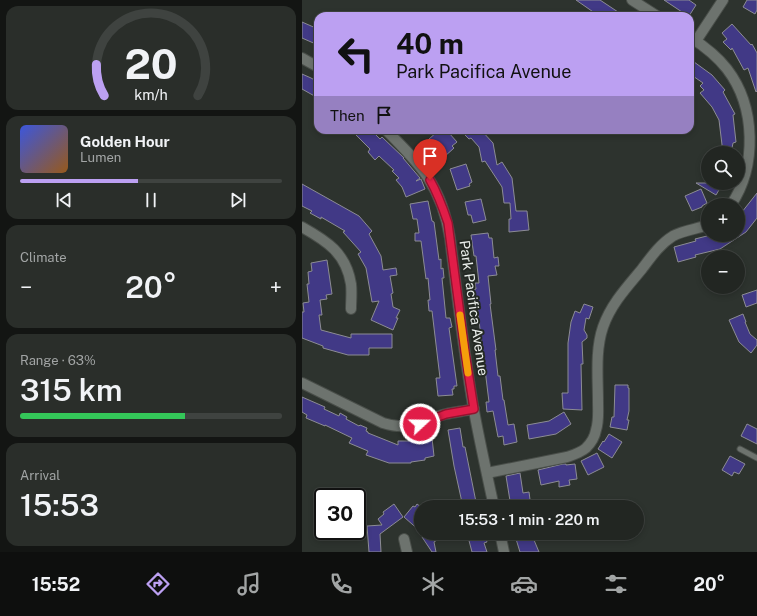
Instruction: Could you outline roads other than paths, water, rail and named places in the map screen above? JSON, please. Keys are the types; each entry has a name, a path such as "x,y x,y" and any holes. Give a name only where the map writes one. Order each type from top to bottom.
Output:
{"street":[{"path":"632,0 651,12"},
{"path":"694,38 723,0"},
{"path":"694,40 718,58 728,70 736,83 747,113 750,129 750,160 746,176 735,198"},
{"path":"302,58 314,65"},
{"name":"Park Pacifica Avenue","path":"390,134 410,154 430,180 438,194 448,223 474,409 493,500"},
{"path":"302,227 330,245 343,260 349,274 351,285 350,309"},
{"path":"487,473 567,457 577,454 586,448 596,431 598,420 599,342 608,312 655,252 664,243 674,236 701,228"},
{"path":"302,383 393,427 412,426 446,414 474,409"},
{"path":"404,539 407,552"},
{"path":"501,540 504,552"}],"lane":[{"path":"740,449 757,458"}]}
